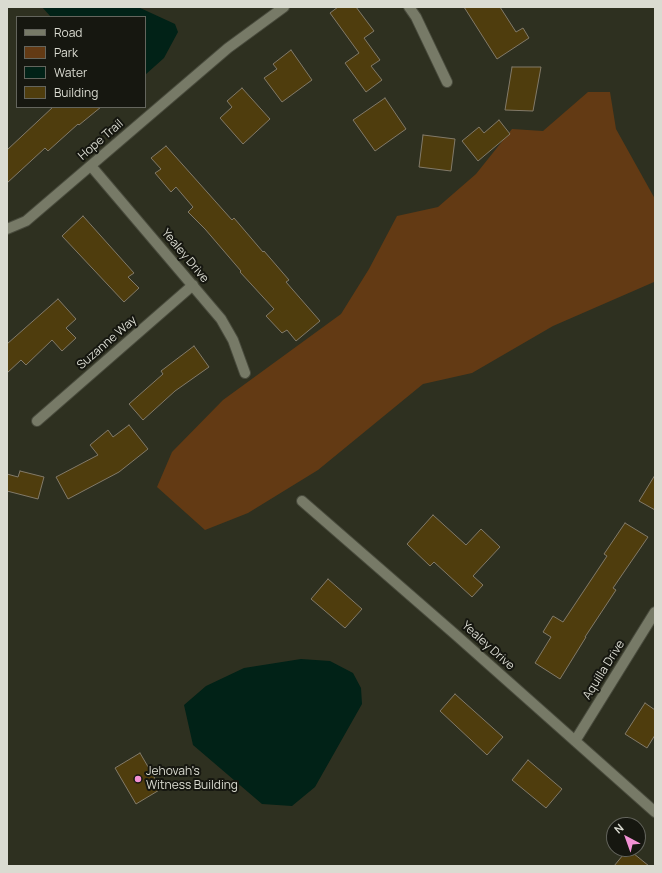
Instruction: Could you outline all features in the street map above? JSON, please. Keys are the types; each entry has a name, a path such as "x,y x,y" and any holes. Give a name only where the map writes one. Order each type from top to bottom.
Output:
{"street":[{"name":"Hope Trail","path":"7,229 26,221 228,48 284,7"},
{"path":"408,7 416,17 447,82"},
{"name":"Yealey Drive","path":"91,166 221,319 233,340 245,373"},
{"name":"Suzanne Way","path":"37,421 193,285"},
{"name":"Yealey Drive","path":"302,501 655,812"},
{"name":"Aquilla Drive","path":"575,741 655,612"}],"green space":[{"path":"588,92 610,92 616,129 655,199 654,282 553,326 472,373 423,384 318,470 248,513 205,530 157,487 172,452 223,400 341,314 369,269 397,216 438,207 476,174 512,129 543,131"}],"water":[{"path":"42,7 138,7 175,24 178,32 164,58 146,74 146,16 50,16"},
{"path":"301,659 330,661 353,673 361,688 362,704 315,787 292,806 262,804 193,745 184,705 206,686 244,668"}],"building":[{"path":"338,7 356,7 374,31 364,38 380,60 371,66 382,80 366,92 345,63 359,53 330,13"},
{"path":"464,7 500,7 516,32 523,28 529,38 497,59"},
{"path":"291,50 312,80 282,102 264,78 277,69 273,64"},
{"path":"512,67 541,67 533,111 505,110"},
{"path":"242,88 270,119 243,144 220,118 232,107 227,101"},
{"path":"385,98 406,129 375,151 353,120"},
{"path":"52,108 100,108 79,125 78,124 48,151 45,148 7,183 7,150"},
{"path":"499,120 510,134 478,161 462,141 479,127 484,133"},
{"path":"423,135 455,139 451,171 419,167"},
{"path":"166,146 232,220 234,218 263,252 264,251 289,280 286,282 320,321 296,341 287,330 282,333 266,316 274,309 240,272 241,271 205,229 188,212 193,207 176,187 171,192 155,173 161,169 151,158"},
{"path":"83,216 134,273 128,277 139,288 124,302 62,236"},
{"path":"58,299 76,319 66,328 76,338 62,351 52,340 26,365 21,360 7,373 7,344"},
{"path":"194,346 209,367 175,391 143,420 129,404 163,374 161,371"},
{"path":"129,425 148,449 119,472 68,499 56,477 98,455 90,445 108,430 113,437"},
{"path":"20,471 44,477 38,499 7,491 7,474 18,477"},
{"path":"655,475 655,510 639,501"},
{"path":"433,515 466,545 481,529 500,547 473,576 483,585 472,597 434,562 430,566 407,544"},
{"path":"625,523 648,537 613,588 616,590 585,637 560,679 535,663 551,637 543,632 553,616 563,622 607,556 604,554"},
{"path":"328,579 362,609 345,628 311,599"},
{"path":"455,694 503,737 487,755 440,711"},
{"path":"645,703 655,710 655,735 647,748 625,734"},
{"name":"Jehovah's Witness Building","path":"140,753 161,789 136,804 115,768"},
{"path":"528,760 562,789 546,808 512,780"},
{"path":"621,857 638,857 649,866 614,866"}],"place":[{"name":"Jehovah's Witness Building","path":"138,779"}]}
